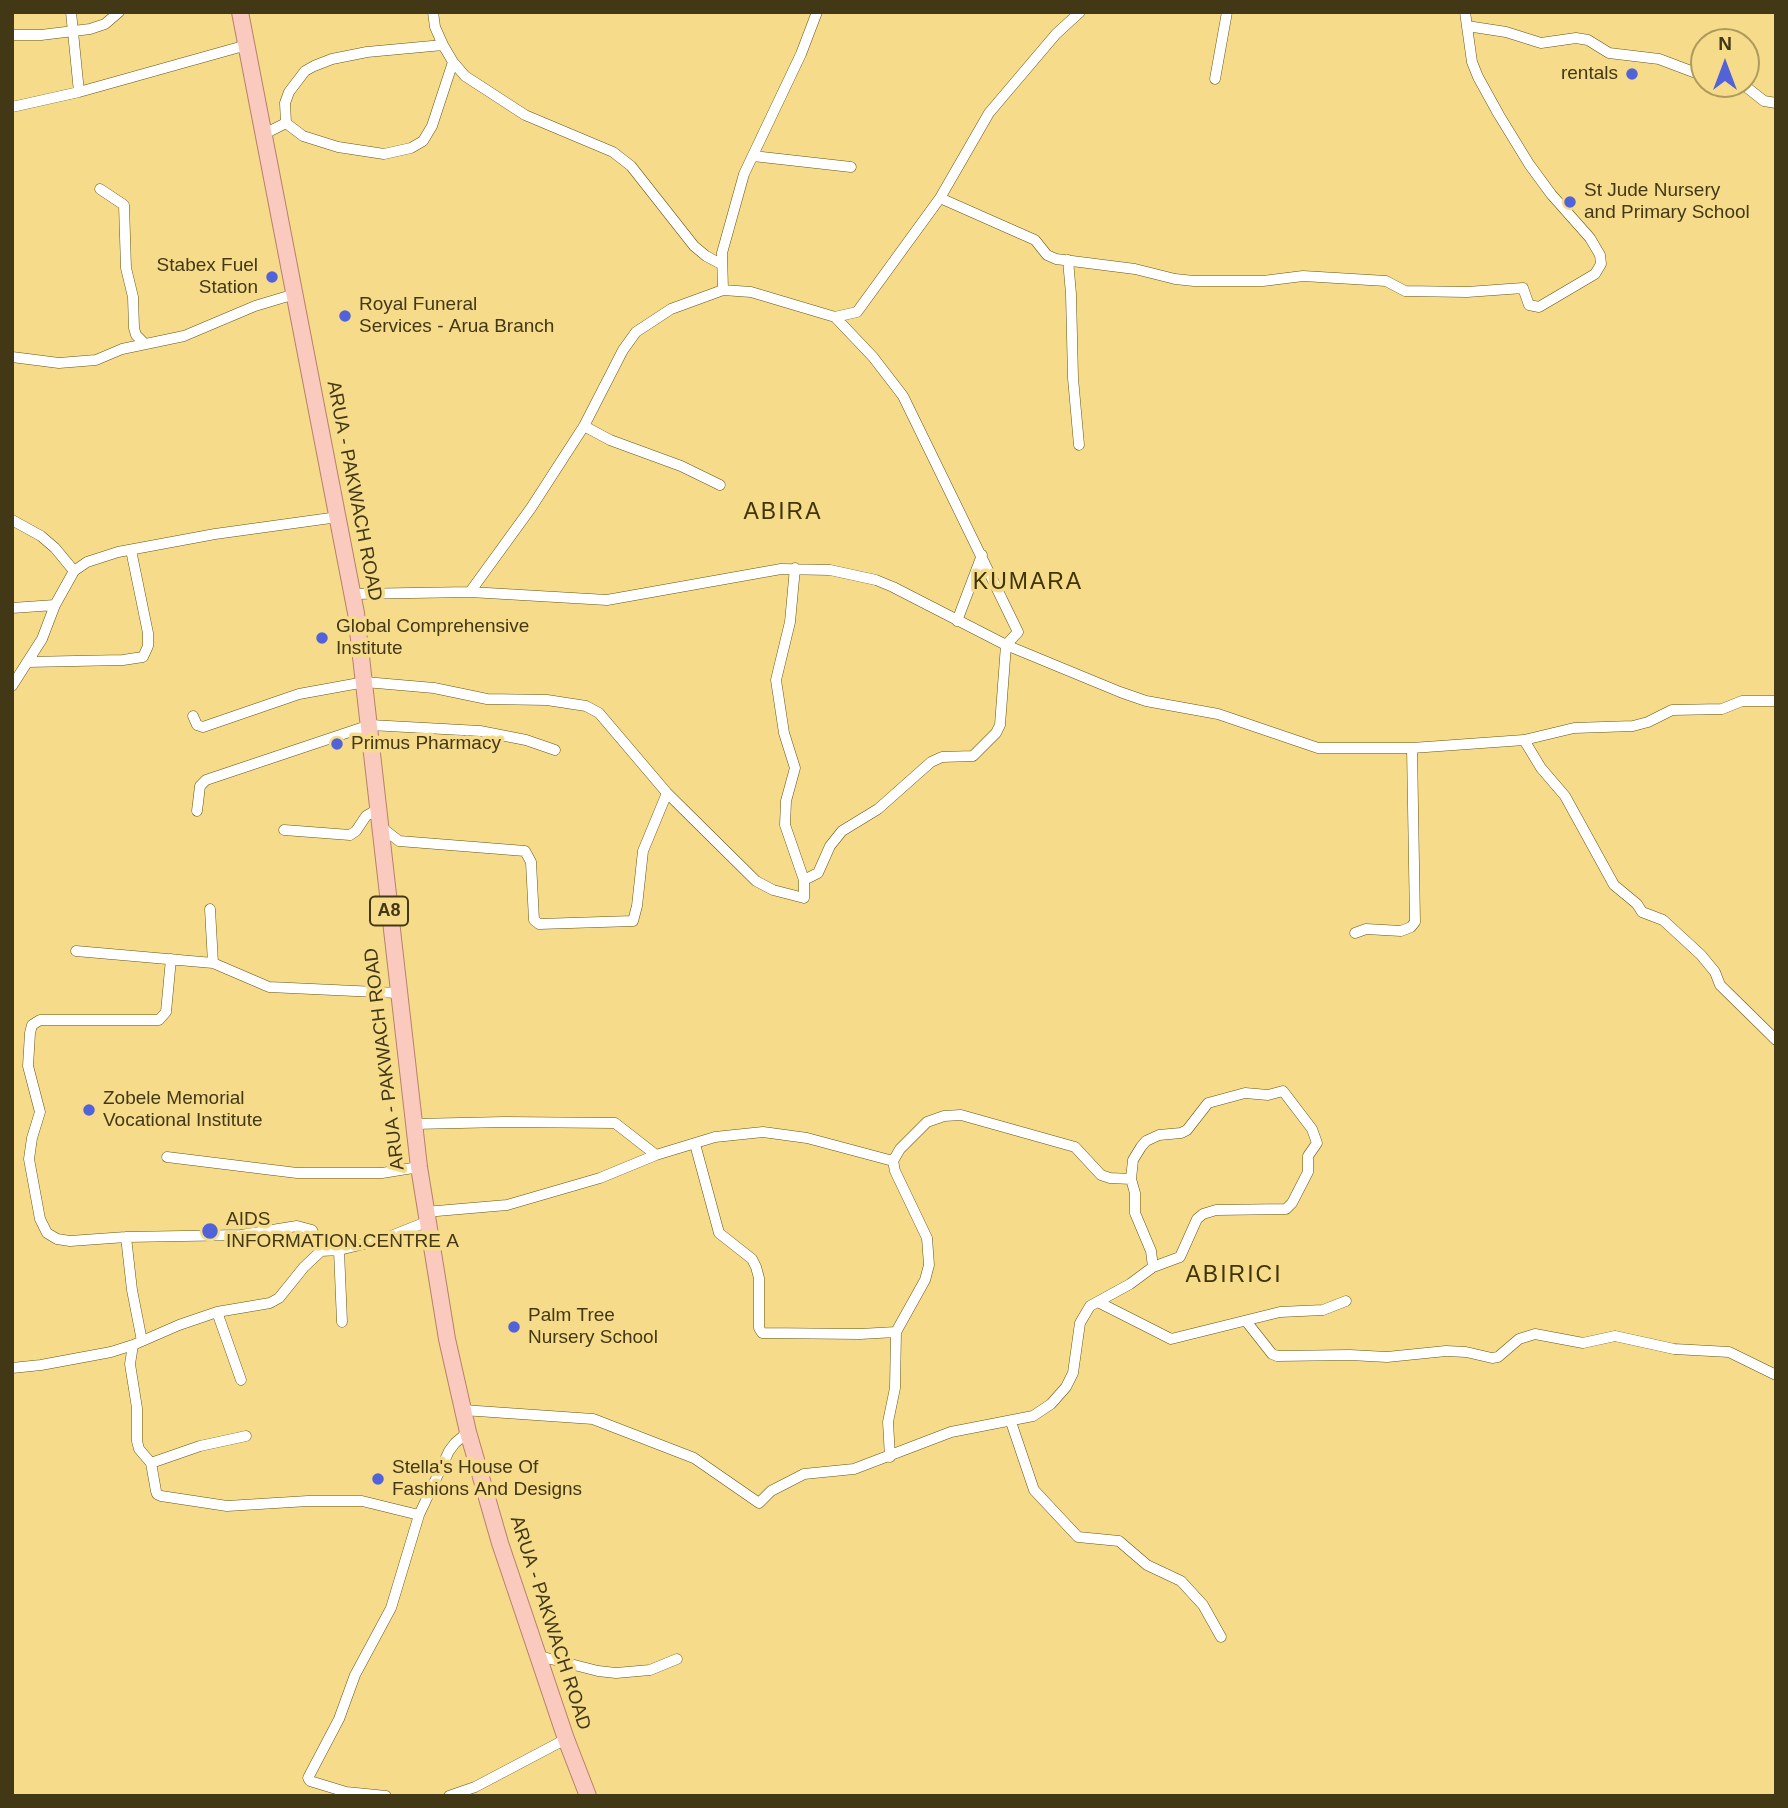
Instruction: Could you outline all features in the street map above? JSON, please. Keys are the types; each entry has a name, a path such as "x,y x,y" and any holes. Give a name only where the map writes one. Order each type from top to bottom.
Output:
{"main road":[{"name":"ARUA - PAKWACH ROAD","path":"240,12 353,594 425,1217 447,1339 468,1432 516,1593 588,1796"}],"street":[{"path":"71,12 79,92"},
{"path":"12,35 72,32 97,27 119,12"},
{"path":"433,12 435,27 453,62 477,86 525,115 598,144 622,159 641,177 694,246 721,264"},
{"path":"723,290 723,245 734,216 742,182 801,54 817,12"},
{"path":"470,592 531,508 584,426 636,332 671,309 723,290 751,292 835,317 860,310 940,198 989,113 1056,33 1080,12"},
{"path":"1215,79 1227,12"},
{"path":"940,198 1035,240 1050,257 1135,269 1183,280 1211,282 1263,281 1303,276 1386,281 1405,291 1467,292 1522,288 1529,305 1535,308 1574,287 1599,269 1600,255 1590,238 1550,194 1499,115 1472,62 1465,12"},
{"path":"1467,26 1506,32 1541,43 1576,38 1588,40 1609,53 1659,59 1690,70"},
{"path":"12,107 79,92 247,45"},
{"path":"443,45 367,52 332,59 314,66 305,71 289,92 285,103 286,123 303,136 338,147 384,154 411,148 423,141 432,126 453,62"},
{"path":"264,134 286,123"},
{"path":"753,156 851,167"},
{"path":"100,189 124,205 126,268 133,297 134,327 136,335 145,344"},
{"path":"1068,260 1079,445"},
{"path":"12,357 59,363 91,361 122,349 184,336 255,306 295,294"},
{"path":"804,880 818,873 830,846 842,831 878,809 931,762 939,757 973,755 996,733 1000,725 1006,645 1018,630 903,396 873,357 835,317"},
{"path":"584,426 610,440 681,466 720,485"},
{"path":"12,686 47,629 55,605 74,570 90,561 215,534 338,517"},
{"path":"12,520 41,536 74,570"},
{"path":"27,662 123,660 143,657 148,646 148,633 131,550"},
{"path":"957,621 982,555"},
{"path":"193,716 196,724 203,727 299,694 365,682 434,688 484,698 547,700 586,706 599,713 667,793 763,886 804,898 804,880 785,825 786,801 795,768 784,733 776,680 790,621 795,568"},
{"path":"353,594 470,592 615,599 795,568 830,570 876,580 1006,645 1133,697 1218,714 1312,747 1412,748 1524,740 1574,728 1633,726 1672,710 1722,709 1742,701 1776,701"},
{"path":"12,608 55,605"},
{"path":"197,811 200,786 206,780 370,725 480,732 526,740 555,750"},
{"path":"1524,740 1541,768 1565,796 1614,885 1637,904 1642,912 1663,920 1701,955 1715,972 1720,985 1776,1040"},
{"path":"1355,933 1366,929 1401,931 1415,922 1412,748"},
{"path":"381,827 399,841 525,851 531,862 534,920 539,924 633,921 643,851 667,793"},
{"path":"284,830 350,835 366,816 378,809"},
{"path":"210,909 213,963"},
{"path":"75,951 213,963 269,987 398,993"},
{"path":"171,959 167,1009 165,1016 159,1020 40,1020 32,1025 28,1066 40,1112 29,1159 40,1219 47,1233 57,1239 70,1241 241,1235 297,1226 312,1230 321,1251"},
{"path":"463,1410 593,1419 694,1458 756,1503 771,1491 804,1474 853,1469 951,1432 1032,1416 1043,1410 1066,1387 1076,1362 1080,1323 1090,1306 1130,1284 1153,1267 1180,1257 1197,1219 1203,1214 1216,1210 1286,1209 1297,1196 1308,1172 1308,1156 1316,1146 1316,1138 1297,1107 1283,1091 1268,1095 1245,1093 1208,1103 1187,1130 1160,1135 1146,1141 1133,1160 1131,1179 1135,1193 1135,1213 1151,1251 1153,1267"},
{"path":"893,1161 927,1122 944,1116 961,1115 1075,1147 1101,1175 1131,1179"},
{"path":"414,1124 614,1123 656,1154"},
{"path":"12,1368 41,1365 138,1343 217,1312 275,1301 321,1251 339,1250 381,1240 425,1217 507,1205 600,1178 656,1154 716,1137 763,1132 807,1138 893,1161"},
{"path":"695,1144 719,1233 752,1259 756,1267 759,1278 761,1333 896,1332"},
{"path":"167,1157 297,1173 382,1173 419,1167"},
{"path":"890,1457 888,1422 895,1388 896,1332 925,1280 929,1251 927,1238 903,1189 893,1161"},
{"path":"126,1237 138,1343 130,1364 137,1408 137,1441 139,1450 151,1463 157,1494 227,1506 362,1501 419,1515"},
{"path":"339,1250 342,1322"},
{"path":"1098,1302 1171,1339 1280,1312 1323,1310 1346,1301"},
{"path":"217,1312 241,1380"},
{"path":"1245,1321 1272,1354 1277,1356 1387,1357 1446,1351 1492,1358 1498,1357 1519,1339 1535,1334 1583,1343 1615,1336 1674,1349 1729,1352 1776,1375"},
{"path":"1011,1422 1034,1490 1078,1537 1119,1541 1147,1565 1181,1581 1203,1605 1221,1637"},
{"path":"386,1796 346,1794 310,1782 308,1776 339,1719 355,1675 391,1608 419,1515 449,1451 468,1432"},
{"path":"151,1463 200,1446 246,1436"},
{"path":"539,1656 598,1671 616,1672 650,1670 677,1659"},
{"path":"449,1796 475,1787 566,1739"}],"place":[{"name":"rentals","path":"1632,74"},
{"name":"St Jude Nursery and Primary School","path":"1570,202"},
{"name":"Stabex Fuel Station","path":"272,277"},
{"name":"Royal Funeral Services - Arua Branch","path":"345,316"},
{"name":"Global Comprehensive Institute","path":"322,638"},
{"name":"Primus Pharmacy","path":"337,744"},
{"name":"Zobele Memorial Vocational Institute","path":"89,1110"},
{"name":"AIDS INFORMATION.CENTRE A","path":"210,1231"},
{"name":"Palm Tree Nursery School","path":"514,1327"},
{"name":"Stella's House Of Fashions And Designs","path":"378,1479"}],"district":[{"name":"ABIRA","path":"783,513"},
{"name":"KUMARA","path":"1028,583"},
{"name":"ABIRICI","path":"1234,1276"}]}
